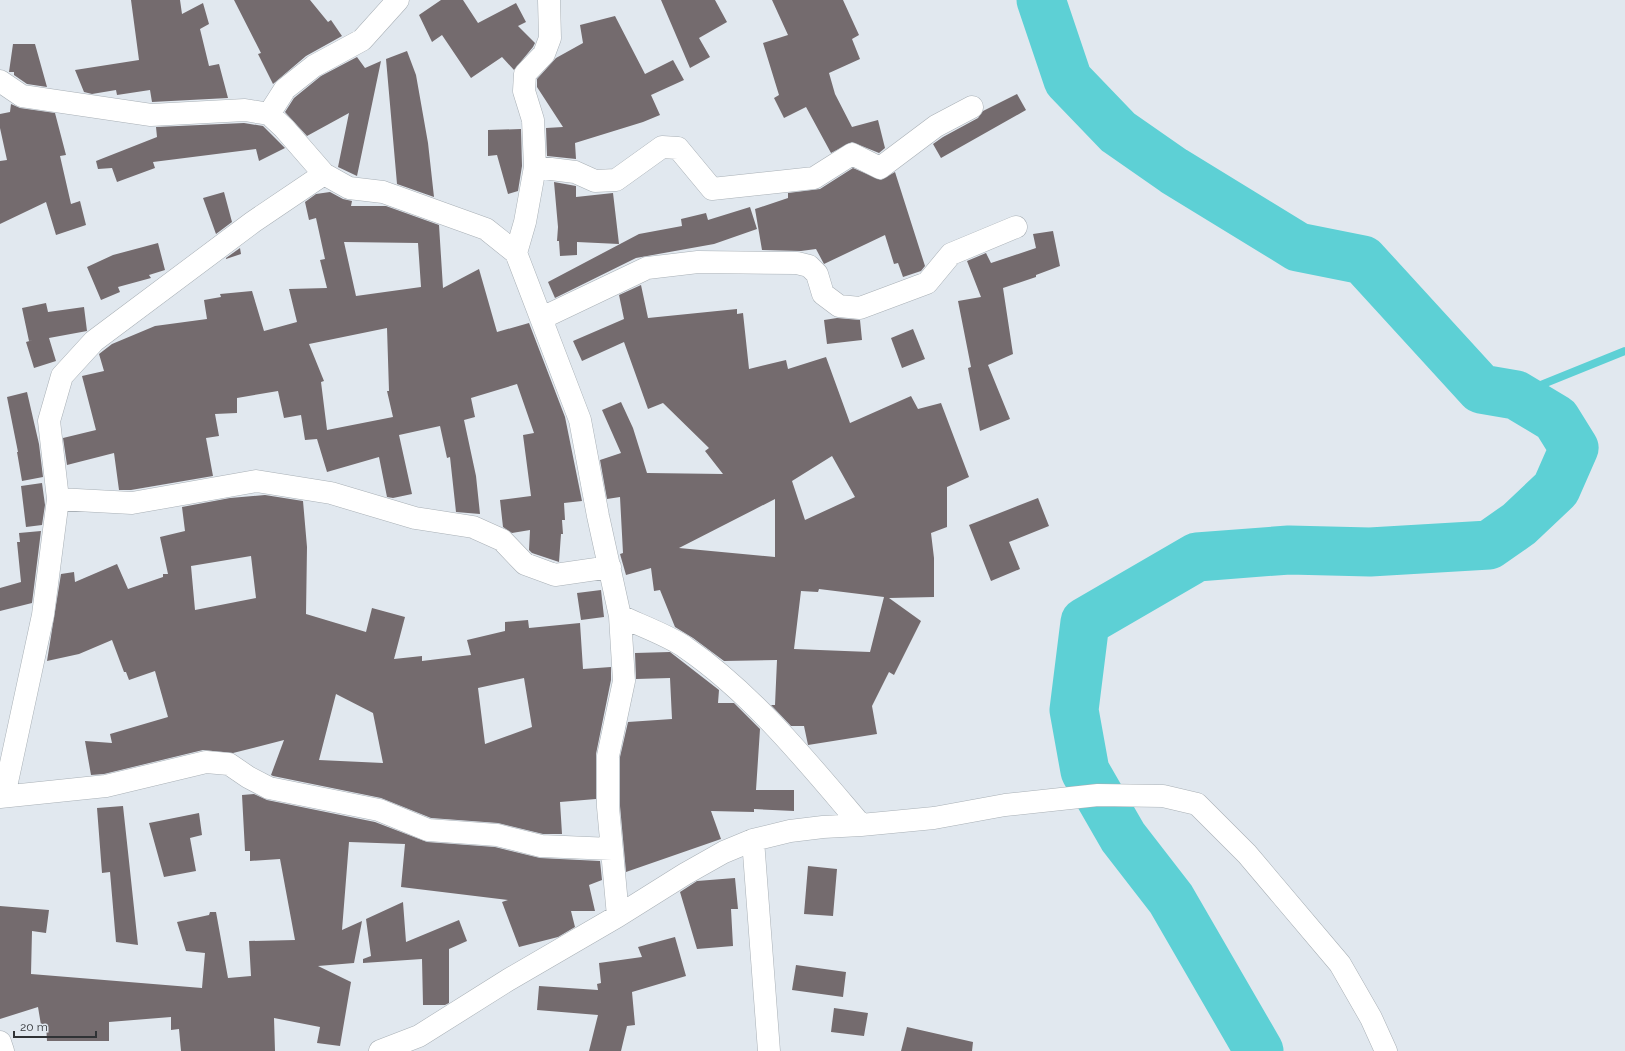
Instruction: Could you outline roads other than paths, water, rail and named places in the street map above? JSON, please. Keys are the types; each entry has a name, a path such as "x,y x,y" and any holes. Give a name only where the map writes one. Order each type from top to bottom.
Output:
{"street":[{"path":"270,114 285,89 314,66 362,40 398,0"},
{"path":"516,253 525,222 534,167 533,120 524,91 525,74 544,54 550,38 549,0"},
{"path":"0,81 22,96 151,115 245,110 270,114 324,174 349,188 383,192 486,229 516,253 580,420 598,516 620,616 624,681 608,756 608,807 618,916"},
{"path":"534,167 575,172 595,181 616,180 662,148 678,148 712,189 814,178 852,154 880,168 936,126 972,107"},
{"path":"324,174 253,222 94,341 62,376 49,421 58,499 43,615 2,796 106,786 206,762 229,764 248,777 269,788 379,810 428,830 497,835 541,846 612,849"},
{"path":"542,318 647,268 698,262 797,263 809,266 817,274 823,294 839,306 860,308 927,284 951,254 1016,227"},
{"path":"58,499 132,503 256,481 331,493 415,518 473,527 502,540 525,564 555,575 610,567"},
{"path":"620,616 685,647 746,697 805,759 861,825"},
{"path":"380,1051 420,1036 508,980 724,852 754,840 803,830 934,818 1005,805 1098,795 1163,796 1197,804 1247,854 1340,964 1371,1018 1386,1051"},
{"path":"754,840 769,1051"},
{"path":"0,1042 4,1051"}],"waterway":[{"path":"1041,0 1068,80 1118,132 1174,171 1298,247 1363,260 1481,389 1516,395 1556,419 1574,448 1556,489 1519,524 1489,545 1370,552 1289,550 1197,557 1085,622 1074,710 1085,771 1123,837 1171,899 1259,1051"},
{"path":"1516,395 1625,351"}]}
